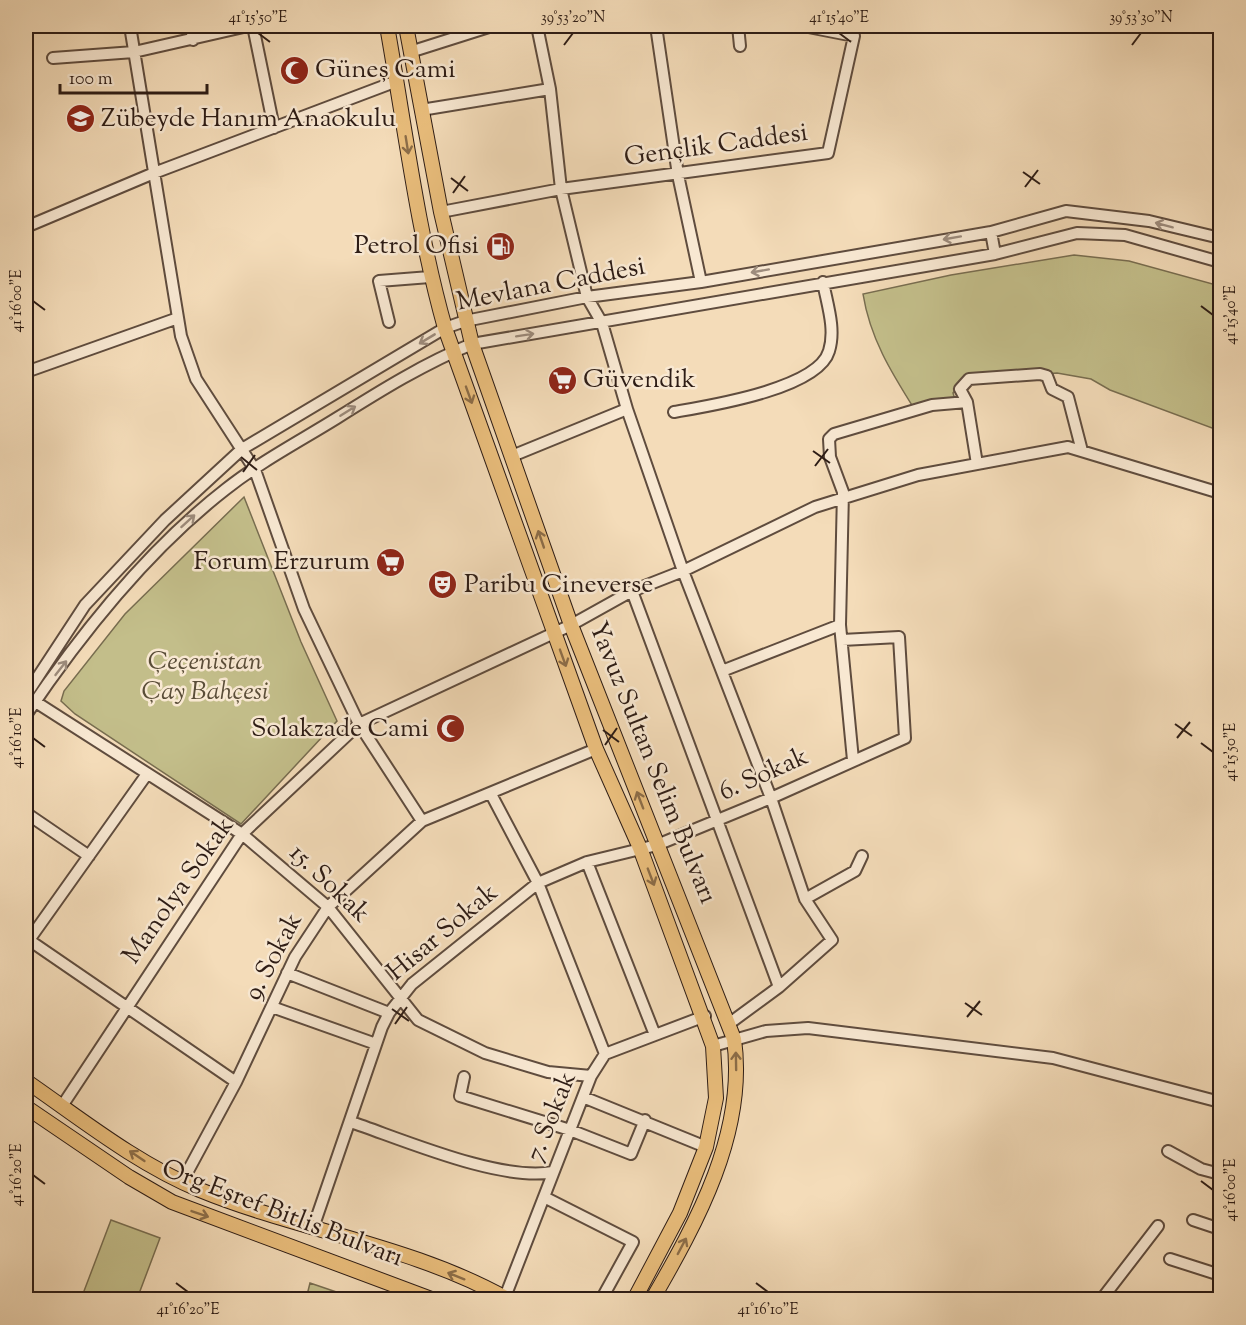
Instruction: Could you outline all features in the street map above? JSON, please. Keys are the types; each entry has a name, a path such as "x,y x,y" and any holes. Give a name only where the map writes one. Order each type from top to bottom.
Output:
{"main road":[{"name":"Yavuz Sultan Selim Bulvarı","path":"387,26 430,277 445,328 596,749 640,849 705,1017 713,1046 716,1098 706,1147 680,1213 634,1299"},
{"name":"Yavuz Sultan Selim Bulvarı","path":"406,26 441,212 472,344 572,625 657,845 730,1023 734,1039 736,1079 726,1140 697,1215 653,1299"},
{"path":"26,1081 149,1164 182,1182 449,1273 507,1298"},
{"name":"Org Eşref Bitlis Bulvarı","path":"26,1107 129,1177 172,1202 434,1299"}],"street":[{"path":"130,26 181,336 196,379 255,470 304,609 359,724 422,821"},
{"path":"191,26 193,40"},
{"path":"53,58 134,52 248,26"},
{"path":"253,26 274,128"},
{"path":"410,52 490,26"},
{"path":"537,26 550,89 561,189 587,297 602,323 627,409 683,571 771,798 805,899 832,940 779,987 730,1023"},
{"path":"656,26 678,175 701,282"},
{"path":"738,26 740,46"},
{"name":"Gençlik Caddesi","path":"441,212 561,189 828,153 854,36 803,26"},
{"path":"26,227 154,173 397,81"},
{"path":"422,110 550,89"},
{"name":"Mevlana Caddesi","path":"26,715 29,697 85,605 165,520 242,449 445,328 465,321 587,297 701,282 991,232 1066,211 1149,221 1221,238"},
{"path":"991,232 995,254"},
{"name":"Mevlana Caddesi","path":"29,697 132,577 185,523 228,488 373,396 454,351 472,344 995,254 1077,232 1125,235 1221,262"},
{"path":"389,322 379,281 430,277"},
{"path":"674,412 750,398 819,366 829,353 831,342 831,323 823,282"},
{"path":"26,372 178,318"},
{"path":"977,464 967,402 960,389 969,379 1041,374 1047,376 1053,389 1068,397 1082,451"},
{"path":"853,760 840,625 840,480 830,457 829,439 834,434 932,405 967,402"},
{"path":"512,456 627,409"},
{"name":"Manolya Sokak","path":"62,1106 242,834 359,724 554,634 632,591 683,571 815,507 918,475 1068,447 1221,493"},
{"path":"632,591 779,987"},
{"path":"722,671 840,625"},
{"name":"6. Sokak","path":"640,849 657,845 771,798 905,738 899,637 842,640"},
{"name":"15. Sokak","path":"29,697 242,834 328,907 418,1020 485,1053 548,1072 591,1077"},
{"name":"9. Sokak","path":"182,1182 236,1082 295,957 328,907 422,821 492,794 596,749"},
{"path":"147,774 27,939 236,1082"},
{"path":"492,794 538,883 605,1054"},
{"path":"26,813 89,856"},
{"name":"Hisar Sokak","path":"313,1228 376,1044 389,1013 400,996 538,883 587,862 640,849"},
{"path":"805,899 855,871 862,856"},
{"path":"587,862 655,1035"},
{"path":"287,973 389,1013"},
{"path":"272,1007 376,1044"},
{"name":"7. Sokak","path":"507,1298 591,1077 605,1054 705,1017"},
{"path":"713,1046 766,1031 808,1028 1053,1058 1221,1102"},
{"path":"464,1077 460,1096 570,1130 631,1154 645,1120"},
{"path":"583,1097 645,1120 706,1147"},
{"path":"351,1122 490,1168 535,1176 553,1172"},
{"path":"1168,1151 1201,1169 1221,1174"},
{"path":"544,1197 633,1242 601,1299"},
{"path":"1193,1220 1221,1229"},
{"path":"1101,1299 1158,1227"},
{"path":"1170,1259 1221,1275"}],"green space":[{"path":"1074,255 1129,261 1220,286 1220,431 1110,390 1091,379 1057,373 963,380 953,393 956,403 915,410 876,340 863,294 951,275"},
{"name":"Çeçenistan Çay Bahçesi","path":"244,497 301,642 337,721 241,824 75,714 61,701 64,691 125,614"},
{"path":"111,1220 160,1238 137,1299 81,1299"},
{"path":"310,1283 357,1299 306,1299"}],"place":[{"name":"Güneş Cami","path":"294,70"},
{"name":"Zübeyde Hanım Anaokulu","path":"80,119"},
{"name":"Petrol Ofisi","path":"500,246"},
{"name":"Güvendik","path":"562,380"},
{"name":"Forum Erzurum","path":"391,562"},
{"name":"Paribu Cineverse","path":"443,585"},
{"name":"Solakzade Cami","path":"450,729"}]}
